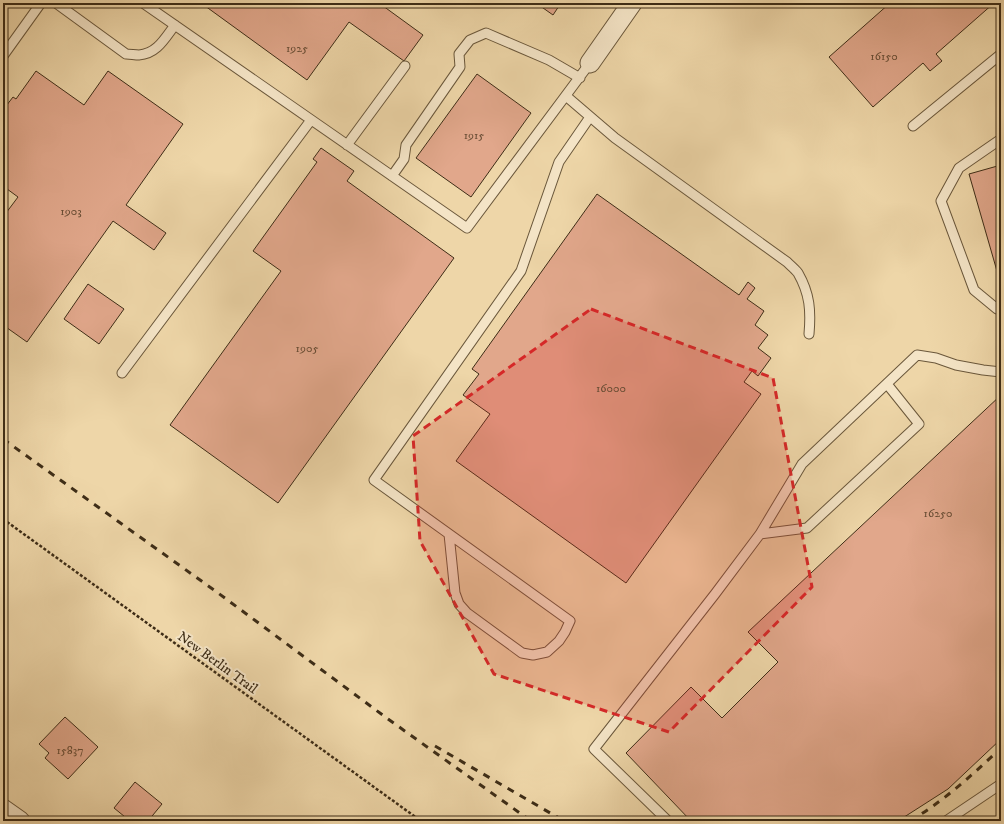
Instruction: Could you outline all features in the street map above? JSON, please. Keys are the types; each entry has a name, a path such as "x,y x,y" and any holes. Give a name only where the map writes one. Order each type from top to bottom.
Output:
{"street":[{"path":"585,70 632,3"},
{"path":"3,809 20,821"}],"lane":[{"path":"3,56 41,3"},
{"path":"56,3 126,54 139,55 150,53 157,48 175,25"},
{"path":"143,3 311,120 467,228 585,70 549,60 486,33 470,40 460,54 460,67 406,145 404,159 392,176"},
{"path":"913,126 1001,54"},
{"path":"347,145 405,66"},
{"path":"566,96 615,138 787,262 797,272 804,286 809,303 809,334"},
{"path":"448,534 455,593 459,604 467,613 522,653 533,655 547,652 559,641 566,632 570,621 374,480 521,271 559,162 590,117"},
{"path":"122,374 311,120"},
{"path":"1001,139 959,168 942,201 974,290 997,309 1001,308"},
{"path":"668,821 594,749 760,534 802,464 917,354 936,358 956,365 1001,372"},
{"path":"760,534 807,528 920,424 887,384"},
{"path":"946,821 1001,784"}],"path":[{"name":"New Berlin Trail","path":"3,519 422,821"}],"highlighted area":[{"path":"591,309 773,378 812,587 669,732 494,674 420,541 413,436"}],"building":[{"path":"201,3 379,3 423,35 404,61 349,22 307,80"},
{"path":"536,3 561,3 553,15"},
{"path":"890,3 994,3 936,54 942,61 930,71 923,63 873,107 829,57"},
{"path":"36,71 84,105 108,71 183,124 126,205 166,233 154,250 113,221 27,342 3,325 3,217 18,197 3,186 3,117 5,114 3,113 3,110 13,97 16,99"},
{"path":"477,74 531,113 471,197 416,158"},
{"path":"321,148 354,171 347,181 454,258 278,503 170,425 281,271 253,251 317,162 313,159"},
{"path":"1001,165 1001,285 969,174"},
{"path":"597,194 739,295 748,282 755,288 747,299 764,311 755,325 768,335 758,348 771,358 758,376 752,371 744,382 761,394 626,583 456,461 490,414 463,395 479,374 472,369"},
{"path":"88,284 124,309 99,344 64,319"},
{"path":"1001,395 1001,739 948,789 898,821 691,821 626,753 691,687 722,718 778,662 748,632"},
{"path":"65,717 98,747 68,779 45,758 49,753 39,744"},
{"path":"135,782 162,804 148,821 130,821 114,808"}],"railway":[{"path":"3,439 214,590 388,719 531,821"},
{"path":"435,746 564,821"},
{"path":"910,821 946,796 1001,748"}]}
